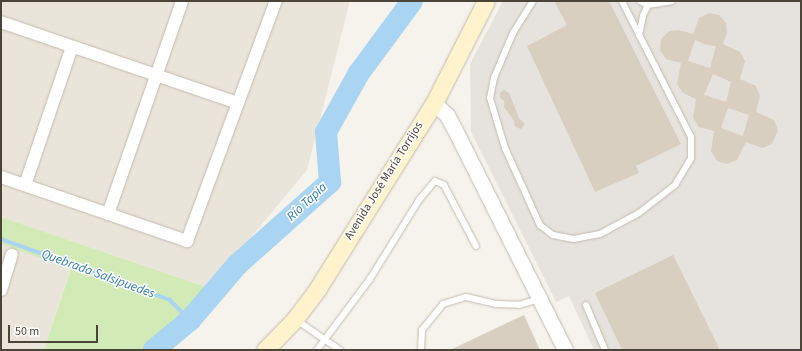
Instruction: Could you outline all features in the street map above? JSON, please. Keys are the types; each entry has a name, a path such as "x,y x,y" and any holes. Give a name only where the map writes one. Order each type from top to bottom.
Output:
{"main road":[{"name":"Avenida José María Torrijos","path":"265,350 295,319 318,288 434,103 486,1"}],"street":[{"path":"108,214 158,76 182,1"},
{"path":"1,177 187,241 276,1"},
{"path":"1,22 237,103"},
{"path":"25,185 72,47"},
{"path":"434,103 447,115 454,128 565,350"},
{"path":"1,290 12,256"}],"lane":[{"path":"533,1 513,34 494,78 490,98 496,123 511,162 540,225 553,235 574,238 600,234 639,213 675,185 691,158 691,137 622,1"},
{"path":"640,1 648,5 672,1"},
{"path":"639,36 643,16 648,5"},
{"path":"317,350 327,339 370,280 428,186 435,181 444,185 476,246"},
{"path":"421,350 422,330 444,304 466,297 496,304 519,305 540,299"},
{"path":"586,305 605,350"},
{"path":"295,319 327,339 340,350"}],"shaded area":[{"path":"1,1 350,1 307,170 209,288 1,217"},
{"path":"503,1 801,1 801,350 594,350 569,296 556,302 471,132 470,64"},
{"path":"1,244 71,268 44,350 1,350"}],"green space":[{"path":"1,217 209,288 151,350 44,350 71,269 1,244"}],"building":[{"path":"554,1 609,1 681,144 636,166 639,173 595,192 527,46 567,25"},
{"path":"709,13 719,15 726,23 727,33 723,44 740,52 745,61 740,79 756,86 760,96 756,112 774,120 778,130 772,144 762,148 746,142 737,160 727,164 717,161 711,151 714,131 699,127 693,118 696,99 683,93 677,84 681,63 666,59 660,50 661,39 669,31 679,30 693,34 699,18","holes":["695,40 706,45 716,46 710,68 688,61","713,74 731,82 726,102 704,95","728,108 749,115 743,136 721,128"]},
{"path":"504,90 509,93 519,118 525,124 521,129 515,127 514,121 504,107 504,101 500,98 500,93"},
{"path":"673,255 720,350 622,350 595,293"},
{"path":"524,315 540,350 450,350"}],"waterway":[{"name":"Río Tapia","path":"154,350 190,320 237,265 330,182 326,132 359,73 412,1"},
{"name":"Quebrada Salsipuedes","path":"1,239 170,300 190,320"}]}
